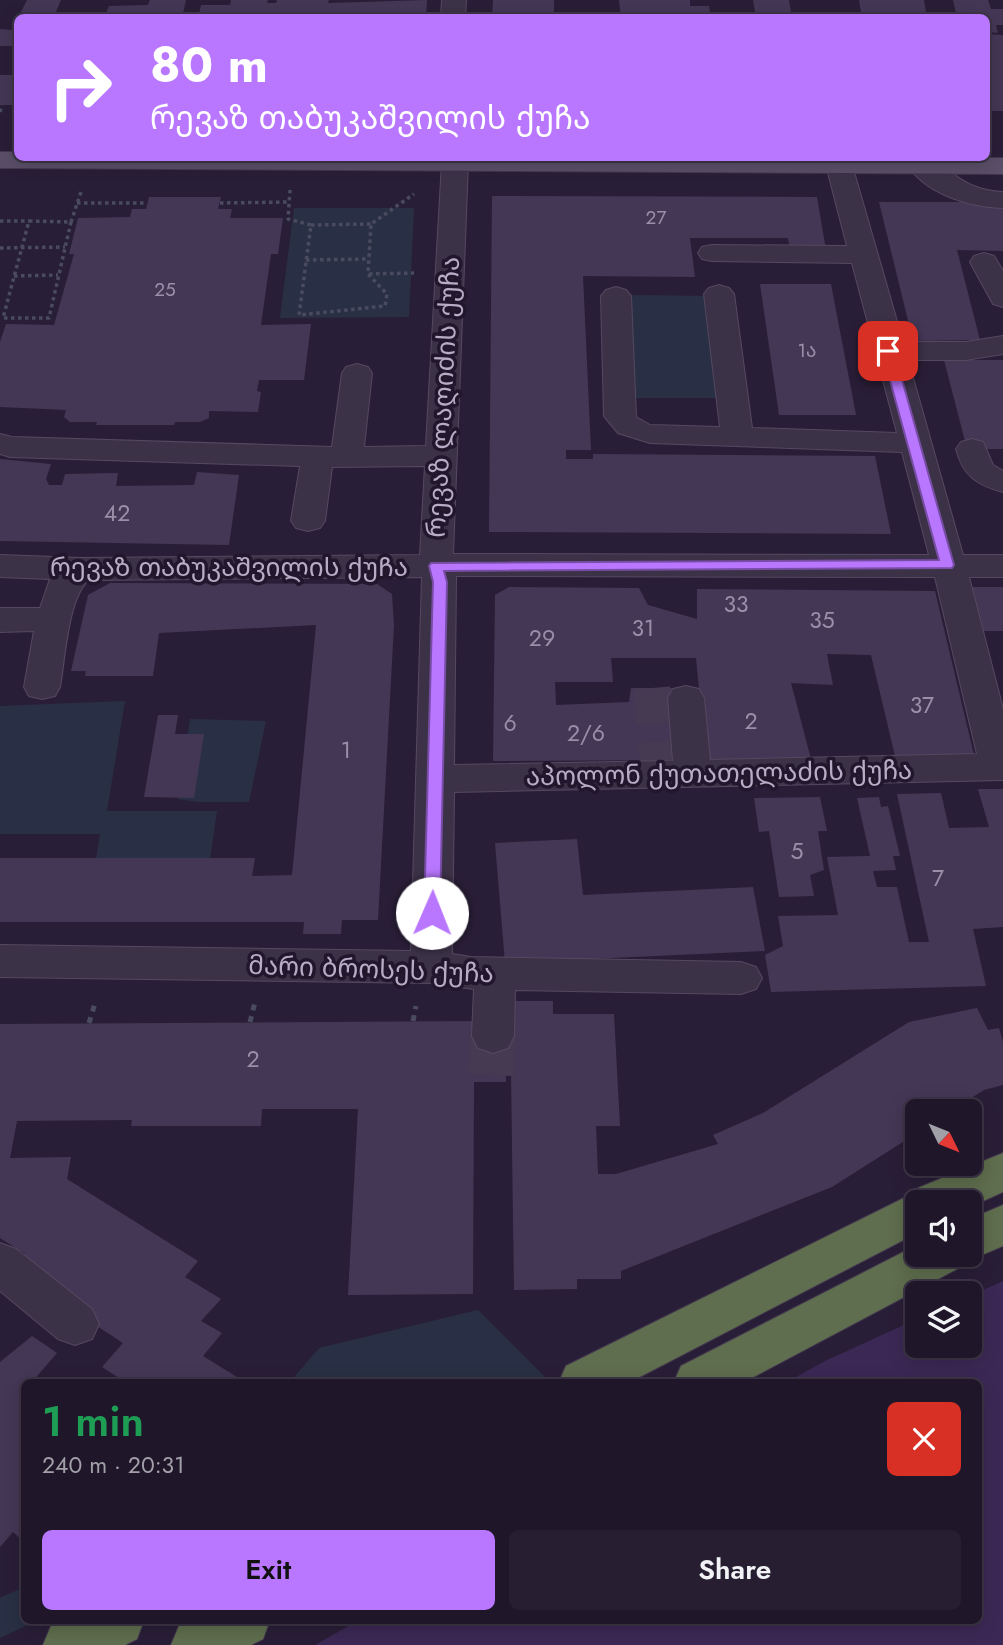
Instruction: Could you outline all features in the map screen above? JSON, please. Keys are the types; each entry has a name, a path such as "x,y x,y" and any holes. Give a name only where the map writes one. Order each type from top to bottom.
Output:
{"highway":[{"path":"962,1190 1003,1172"},
{"path":"589,1379 905,1217"},
{"path":"982,1235 1003,1225"},
{"path":"704,1379 919,1267"},
{"path":"69,1645 110,1624"},
{"path":"198,1645 237,1624"}],"main road":[{"path":"228,161 1003,166"}],"street":[{"name":"რევაზ ლაღიძის ქუჩა","path":"430,967 440,582 436,566 455,162"},
{"path":"839,165 1001,767"},
{"path":"921,166 962,194 973,198 1003,200"},
{"path":"712,253 862,255"},
{"path":"984,262 1003,298"},
{"path":"719,294 737,435"},
{"path":"616,296 620,416 623,423 634,430 650,434 913,443"},
{"path":"888,351 966,351 1003,345"},
{"path":"308,521 332,457 357,373"},
{"path":"0,443 10,447 332,457 441,456"},
{"path":"972,449 978,470 990,479 1003,482"},
{"name":"რევაზ თაბუკაშვილის ქუჩა","path":"0,566 82,569 1003,566"},
{"path":"42,687 54,620 65,582 82,569"},
{"path":"0,620 54,620"},
{"path":"670,770 686,698"},
{"name":"აპოლონ ქუთათელაძის ქუჩა","path":"435,779 670,770 1001,767"},
{"name":"მარი ბროსეს ქუჩა","path":"0,961 430,967 495,974 741,978"},
{"path":"492,1036 495,974"},
{"path":"0,1264 75,1324"}],"path":[{"path":"0,112 2,105"},
{"path":"29,221 3,318 49,318 71,222 82,188"},
{"path":"290,190 288,219 311,225 371,224 420,190"},
{"path":"77,202 147,203"},
{"path":"220,203 288,202"},
{"path":"0,221 71,222"},
{"path":"311,225 299,315 385,306 387,294 368,274 371,224"},
{"path":"0,248 65,247"},
{"path":"306,260 369,259"},
{"path":"368,274 414,273"},
{"path":"14,276 58,275"},
{"path":"89,1023 94,1006"},
{"path":"413,1021 416,1006"},
{"path":"250,1022 253,1011"}],"shaded area":[{"path":"294,208 414,208 409,317 280,318"},
{"path":"626,295 712,296 723,398 633,398"},
{"path":"125,701 107,811 217,811 210,859 96,859 100,834 0,834 0,706"},
{"path":"190,719 266,721 249,802 198,802 178,799"},
{"path":"1003,1281 1003,1645 315,1645 352,1624 982,1624 982,1379 792,1379 905,1324 905,1358 982,1358 982,1291"},
{"path":"478,1310 545,1377 293,1379 319,1348"},
{"path":"21,1588 21,1624 30,1624 0,1638 0,1598"}],"building":[{"path":"27,0 61,0 55,14 20,14"},
{"path":"150,0 186,0 183,14 55,14 106,13 109,6 148,5"},
{"path":"231,0 268,0 267,3 276,3 277,0 329,0 328,3 427,0 426,14 199,14 201,5 230,5"},
{"path":"493,0 554,0 554,14 492,14"},
{"path":"619,0 690,0 690,6 709,6 710,12 719,14 621,14"},
{"path":"753,0 789,0 791,14 755,14"},
{"path":"859,0 924,0 926,14 861,14"},
{"path":"953,0 988,0 991,9 1003,9 1003,25 996,25 998,33 990,32 990,14 956,14"},
{"path":"14,26 14,46 0,46 0,29 12,30"},
{"path":"990,34 1003,35 1003,111 990,111"},
{"path":"0,75 14,75 14,105 0,105"},
{"path":"492,196 817,197 826,250 790,250 788,238 690,238 695,277 583,276 591,450 566,450 566,459 593,459 593,454 875,456 891,534 489,532"},
{"path":"149,197 221,197 218,209 232,209 230,218 283,218 278,254 271,254 261,325 311,324 304,380 259,380 257,391 261,392 258,412 209,411 209,418 200,422 175,422 174,425 96,425 97,422 70,422 64,417 66,410 0,407 0,342 6,324 54,325 74,254 69,254 78,218 130,217 132,209 146,209"},
{"path":"879,202 1003,202 1003,251 957,250 980,340 913,341"},
{"path":"760,284 831,284 856,415 779,415"},
{"path":"944,360 1003,360 1003,449 967,449"},
{"path":"0,459 51,464 46,479 49,485 62,485 65,474 118,473 116,486 194,485 197,472 239,475 229,545 0,541"},
{"path":"110,583 377,584 392,594 394,625 378,920 342,920 341,934 303,934 304,922 0,922 0,858 255,858 252,876 292,875 316,625 159,633 153,676 85,676 86,671 71,671 88,595"},
{"path":"509,587 639,588 648,605 697,619 697,589 935,591 974,755 895,756 871,655 827,654 833,685 791,683 811,759 706,762 696,658 611,658 613,682 555,682 556,705 629,702 631,688 674,688 681,760 493,761 495,595"},
{"path":"966,587 1003,587 1003,631 977,631"},
{"path":"158,715 178,715 175,734 204,734 194,798 144,797"},
{"path":"978,789 1003,789 1003,927 973,929 986,986 771,992 765,955 783,946 778,916 838,915 827,857 870,856 857,798 879,797 881,807 888,806 900,856 893,856 896,870 873,871 877,887 897,887 909,942 929,942 897,794 941,793 949,828 989,827"},
{"path":"820,797 827,831 818,831 824,870 810,875 814,896 779,897 769,831 759,832 754,798"},
{"path":"577,839 583,895 753,887 765,951 505,963 495,843"},
{"path":"510,1001 553,1001 553,1014 614,1014 620,1126 596,1126 598,1174 616,1174 718,1144 713,1135 763,1113 909,1022 977,1008 988,1030 999,1028 1003,1042 1003,1085 984,1090 970,1099 905,1099 905,1141 832,1187 621,1271 621,1279 577,1279 577,1289 514,1290"},
{"path":"477,1021 505,1036 506,1082 474,1082 473,1294 348,1295 358,1109 262,1109 261,1126 131,1126 132,1120 17,1121 10,1158 71,1157 67,1179 198,1261 185,1277 221,1299 201,1321 222,1333 203,1356 240,1379 120,1379 102,1367 123,1343 11,1270 25,1254 0,1238 0,1024"},
{"path":"32,1336 57,1353 35,1379 21,1379 21,1539 13,1532 0,1547 0,1362"}],"tunnel":[{"path":"652,688 658,761"},
{"path":"491,1075 493,1036"}],"route":[{"path":"432,913 440,582 436,566 947,565 888,351"}]}
